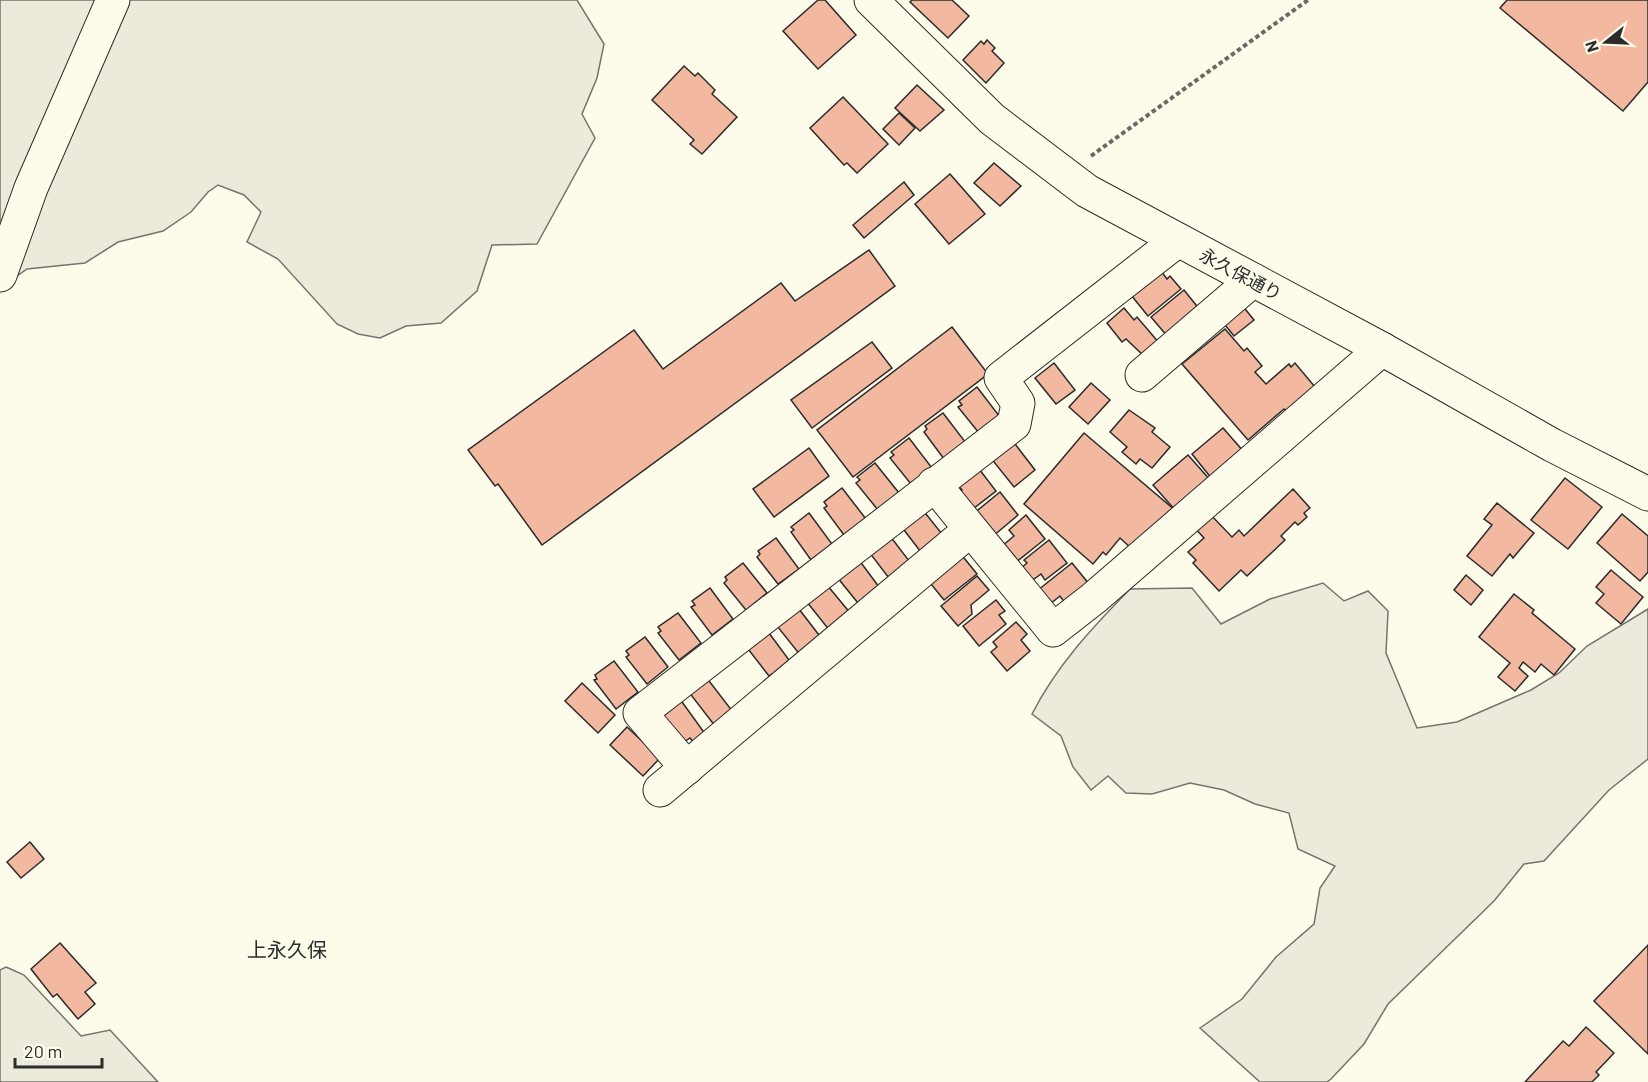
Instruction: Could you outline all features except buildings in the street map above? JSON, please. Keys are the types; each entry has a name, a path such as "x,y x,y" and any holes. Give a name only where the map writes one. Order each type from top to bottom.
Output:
{"street":[{"path":"0,274 31,188 113,0"},
{"name":"永久保通り","path":"871,0 992,119 1088,191 1382,349 1552,445 1648,494"},
{"path":"687,768 640,713 1014,424 1018,403 1001,378 1178,240"},
{"path":"1142,375 1253,280"},
{"path":"934,484 1053,630 1094,598 1382,349"},
{"path":"660,790 970,530"}],"path":[{"path":"1065,174 1308,0"}],"shaded area":[{"path":"0,0 577,0 604,44 597,78 582,114 595,138 537,244 492,245 477,291 441,323 406,326 380,338 358,334 337,324 278,259 247,242 261,212 244,195 218,185 208,192 191,212 163,231 118,242 85,263 27,269 0,288"},
{"path":"1323,583 1344,601 1368,591 1388,611 1386,653 1417,728 1457,722 1531,690 1559,673 1587,646 1648,609 1648,759 1609,790 1544,861 1524,864 1494,901 1388,1004 1364,1044 1331,1079 1327,1082 1260,1082 1200,1028 1242,999 1276,957 1314,924 1320,888 1335,866 1298,849 1289,813 1255,804 1224,790 1190,783 1152,794 1126,793 1108,776 1091,790 1073,767 1061,736 1032,714 1064,663 1130,589 1192,588 1221,624 1270,599"},
{"path":"6,967 24,975 81,1036 110,1030 158,1082 0,1082 0,970"}],"district":[{"name":"上永久保","path":"287,949"}]}
